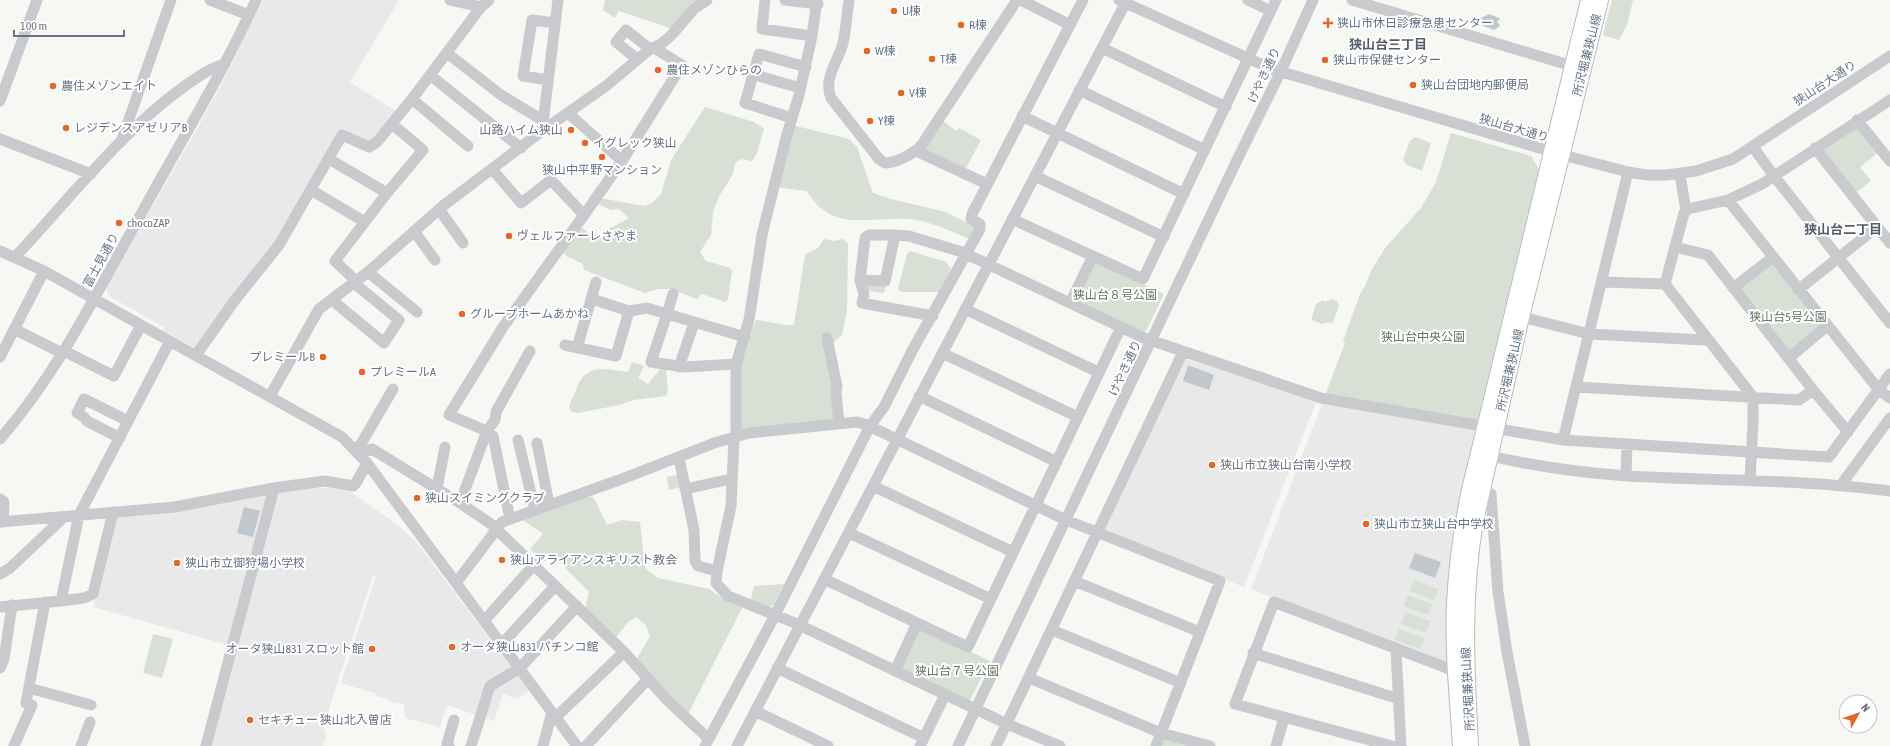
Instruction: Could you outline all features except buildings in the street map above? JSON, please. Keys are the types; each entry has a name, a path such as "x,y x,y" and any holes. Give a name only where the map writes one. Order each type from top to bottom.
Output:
{"main road":[{"name":"所沢堀兼狭山線","path":"1460,746 1455,671 1454,610 1457,565 1468,494 1491,427 1522,317 1557,154 1572,66 1588,0"},
{"name":"所沢堀兼狭山線","path":"1471,746 1466,610 1472,544 1481,492 1490,456 1491,427 1557,154 1601,0"}],"street":[{"path":"0,101 37,0"},
{"path":"120,142 171,0"},
{"path":"210,0 249,16"},
{"name":"富士見通り","path":"0,439 25,408 63,352 225,64 256,0"},
{"path":"450,0 485,3"},
{"path":"542,126 558,0"},
{"path":"270,396 319,309 368,272 439,209 521,148 542,126 568,113 606,86 637,59 674,32 696,8 707,0"},
{"path":"765,0 762,28 812,36"},
{"path":"785,0 817,2 806,67 762,235 754,298 745,337 736,364 735,438 730,506 716,583 728,596 775,614 1007,724 1060,746"},
{"path":"849,0 843,43 828,83 831,98 882,162 889,163 916,151 921,146 1017,0"},
{"path":"1021,0 1070,25"},
{"path":"357,451 372,449 460,503 496,530 624,652 647,680 707,742 775,614 870,426 884,407 898,377 933,316 980,228 980,224 971,218 987,184 1083,0"},
{"path":"1248,0 1271,11"},
{"path":"1012,219 1143,279 1276,0"},
{"name":"けやき通り","path":"958,746 1152,341 1234,165 1281,71 1313,0"},
{"path":"1352,0 1572,66"},
{"path":"737,746 1102,48 1124,1"},
{"name":"狭山台大通り","path":"1124,1 1249,59 1281,71 1557,154 1628,172 1647,175 1667,175 1696,171 1732,159 1753,147 1890,56"},
{"path":"196,355 235,300 279,245 342,135 369,147 377,142 412,99 485,3"},
{"path":"548,80 523,76 532,20 555,23"},
{"path":"510,520 493,436 487,431 449,415 503,327 622,161 682,65 652,48 626,30 616,42 637,59"},
{"path":"1102,48 1226,107"},
{"path":"447,53 542,126"},
{"path":"792,118 744,103 758,54 806,67"},
{"path":"15,257 120,142 161,104 213,68 225,64"},
{"path":"752,74 800,88"},
{"path":"430,75 521,148"},
{"path":"1080,90 1205,150"},
{"path":"412,99 468,146"},
{"path":"1686,211 1728,200 1774,176 1890,100"},
{"path":"568,113 622,161"},
{"path":"1022,116 1184,194"},
{"path":"1858,120 1890,161"},
{"path":"332,300 384,343 399,320 355,282 335,261 364,222 423,150 392,124"},
{"path":"0,139 92,174"},
{"path":"1753,147 1774,176 1890,323"},
{"path":"1815,148 1890,243"},
{"path":"916,151 987,184"},
{"path":"329,158 387,193"},
{"path":"492,169 521,203 551,180 584,215"},
{"path":"1563,440 1628,172"},
{"path":"1035,176 1164,237"},
{"path":"1665,284 1686,211 1681,181"},
{"path":"311,190 364,222"},
{"path":"1728,200 1879,390 1890,398"},
{"path":"439,209 463,243"},
{"path":"1798,290 1877,227"},
{"path":"414,230 435,260"},
{"path":"933,316 862,303 864,294 860,280 865,238 869,235 909,236 966,254 1152,341 1321,398 1563,440 1829,457 1890,374"},
{"path":"860,280 885,281 895,235"},
{"path":"1675,247 1708,255 1813,390 1848,432"},
{"path":"0,251 44,271 94,298 342,436 367,463 577,746"},
{"path":"1070,303 1092,256"},
{"path":"1733,288 1772,257"},
{"path":"0,357 44,271"},
{"path":"368,272 417,312"},
{"path":"577,348 596,282"},
{"path":"1602,282 1665,284"},
{"path":"1665,284 1753,397 1750,480"},
{"path":"673,294 651,362 679,367 736,364"},
{"path":"592,299 629,311 647,308 745,337"},
{"path":"965,309 1098,372"},
{"path":"565,345 616,356 629,311"},
{"path":"1522,317 1589,334 1707,339"},
{"path":"679,367 694,323"},
{"path":"14,329 114,376 141,325"},
{"path":"1789,358 1827,326"},
{"path":"824,579 968,647 1057,462 1098,372 1121,327"},
{"path":"827,338 837,386 836,408 839,424"},
{"path":"61,601 79,515 170,341"},
{"path":"460,503 487,431 495,420 496,412 530,351"},
{"path":"996,746 1183,352"},
{"path":"942,353 1078,417"},
{"path":"1576,387 1799,400 1813,390"},
{"path":"357,451 393,389"},
{"path":"920,396 1057,462"},
{"path":"120,438 87,421 84,417 77,413 79,408 84,399 128,421"},
{"path":"1842,485 1890,418"},
{"path":"456,583 502,522 679,458 714,443 749,433 857,422 870,426 1066,520 1220,581 1156,746"},
{"path":"518,440 535,510"},
{"path":"537,443 549,504"},
{"path":"1626,476 1627,445"},
{"path":"436,488 446,447"},
{"path":"1490,456 1556,468 1626,476 1842,485 1890,491"},
{"path":"679,458 694,530 695,561 698,566 717,571"},
{"path":"0,499 4,502 2,522 175,507 274,488 325,481 353,486 367,463"},
{"path":"685,489 731,479"},
{"path":"873,486 1013,552"},
{"path":"206,746 274,488"},
{"path":"1481,492 1491,494 1498,592 1507,652 1525,746"},
{"path":"0,607 84,598 93,594 113,512"},
{"path":"0,574 10,568 64,517"},
{"path":"848,533 991,600"},
{"path":"484,621 533,566"},
{"path":"1074,582 1200,632"},
{"path":"502,644 556,586"},
{"path":"14,746 32,705 26,703 45,602"},
{"path":"1392,746 1235,704 1253,653 1274,602 1396,650 1455,671"},
{"path":"0,668 4,659 12,605"},
{"path":"471,746 490,686 520,668 577,606"},
{"path":"894,671 917,623"},
{"path":"1052,630 1181,683"},
{"path":"1396,650 1401,746"},
{"path":"543,746 554,715 624,652"},
{"path":"1253,653 1399,699"},
{"path":"778,668 922,742 945,695"},
{"path":"1029,678 1161,733 1210,746"},
{"path":"586,746 647,680"},
{"path":"29,688 91,705"},
{"path":"755,711 828,746"},
{"path":"1276,746 1284,718"},
{"path":"449,746 447,744 454,720"},
{"path":"81,746 90,722"}],"shaded area":[{"path":"263,0 399,0 350,82 397,112 370,143 341,131 289,222 197,349 163,330 164,327 109,296 107,285 197,129 234,60"},
{"path":"1489,14 1499,18 1500,20 1497,21 1500,26 1494,30 1481,25 1479,19"},
{"name":"狭山市立狭山台南小学校","path":"1186,359 1316,402 1244,587 1105,532 1103,528"},
{"path":"1188,365 1214,375 1209,390 1183,381"},
{"name":"狭山市立狭山台中学校","path":"1322,404 1473,430 1475,433 1466,470 1453,539 1447,597 1447,663 1444,665 1251,589"},
{"path":"332,488 351,492 399,526 417,543 529,691 518,699 503,694 494,721 447,705 440,727 405,718 404,704 390,702 388,699 376,696 377,694 341,683 376,576 373,576 334,692 324,728 326,736 323,746 209,746 276,495 281,491"},
{"name":"狭山市立御狩場小学校","path":"268,494 228,645 93,607 114,518 121,513"},
{"path":"244,507 260,511 253,537 237,533"},
{"path":"1415,553 1441,562 1435,578 1409,568"}],"green space":[{"path":"605,0 698,0 673,29 619,11 615,18 603,10"},
{"path":"1612,0 1633,0 1627,25 1619,40 1603,35"},
{"path":"705,107 754,122 764,129 757,153 752,161 741,159 735,163 733,174 719,197 713,212 711,235 700,252 706,261 730,268 732,271 728,299 725,302 702,294 697,299 671,289 659,289 645,293 584,270 583,264 563,254 574,236 582,228 589,233 598,235 629,218 619,209 611,210 598,204 600,198 644,206 651,204 661,194 671,160"},
{"path":"942,120 956,131 959,128 981,140 965,170 923,149"},
{"path":"792,125 849,139 857,147 873,193 891,199 946,212 975,227 970,239 940,227 916,220 853,220 840,218 828,213 817,204 807,191 776,187"},
{"path":"1855,125 1879,152 1860,167 1871,181 1855,193 1821,148"},
{"name":"狭山台中央公園","path":"1451,133 1531,156 1539,169 1478,419 1475,421 1325,395 1345,343 1343,341 1360,294 1371,271 1385,248 1421,208 1436,182"},
{"path":"1415,137 1431,143 1422,171 1407,165 1403,160 1410,141"},
{"path":"824,239 834,241 843,239 848,244 847,310 842,335 835,341 827,353 834,387 835,420 739,431 740,362 756,320 794,325 805,255 818,248"},
{"path":"910,251 946,262 951,269 939,292 901,292 898,289 907,254"},
{"name":"狭山台８号公園","path":"1096,262 1164,294 1146,331 1141,333 1077,301 1092,263"},
{"name":"狭山台5号公園","path":"1773,263 1822,324 1791,352 1785,349 1740,292 1740,286"},
{"path":"864,282 887,283 884,293 869,291"},
{"path":"1331,299 1337,301 1339,306 1333,322 1330,324 1328,322 1322,324 1312,320 1316,304 1323,300 1324,302"},
{"path":"632,362 644,366 638,378 648,384 660,369 666,369 668,392 666,396 634,400 619,405 578,413 572,412 569,408 570,403 580,381 585,375 596,370 603,369 628,372"},
{"path":"680,474 683,487 669,490 667,477"},
{"path":"581,495 594,498 607,525 622,520 640,522 645,568 658,578 709,589 725,600 742,608 687,716 635,662 650,636 645,624 636,617 629,621 615,638 585,610 589,592 553,555 544,562 530,549 543,534 520,518"},
{"path":"1414,580 1438,589 1434,600 1410,591"},
{"path":"784,584 773,605 768,608 750,603 754,586"},
{"path":"1408,595 1432,604 1428,615 1404,606"},
{"path":"1405,612 1430,621 1426,633 1401,624"},
{"name":"狭山台７号公園","path":"921,628 990,661 970,700 966,702 901,670 918,630"},
{"path":"1399,629 1424,638 1420,649 1395,640"},
{"path":"153,634 173,639 162,678 143,673"},
{"path":"1162,738 1199,746 1159,746"}],"place":[{"name":"U棟","path":"894,11"},
{"name":"狭山市休日診療急患センター","path":"1328,23"},
{"name":"R棟","path":"961,25"},
{"name":"W棟","path":"867,51"},
{"name":"T棟","path":"932,59"},
{"name":"狭山市保健センター","path":"1325,60"},
{"name":"農住メゾンひらの","path":"658,70"},
{"name":"狭山台団地内郵便局","path":"1413,85"},
{"name":"農住メゾンエイト","path":"53,86"},
{"name":"V棟","path":"901,93"},
{"name":"Y棟","path":"870,121"},
{"name":"レジデンスアゼリアB","path":"66,128"},
{"name":"山路ハイム狭山","path":"571,130"},
{"name":"イグレック狭山","path":"585,143"},
{"name":"狭山中平野マンション","path":"602,157"},
{"name":"chocoZAP","path":"119,223"},
{"name":"ヴェルファーレさやま","path":"509,236"},
{"name":"グループホームあかね","path":"462,314"},
{"name":"プレミールB","path":"323,357"},
{"name":"プレミールA","path":"362,372"},
{"name":"狭山市立狭山台南小学校","path":"1212,465"},
{"name":"狭山スイミングクラブ","path":"417,498"},
{"name":"狭山市立狭山台中学校","path":"1366,524"},
{"name":"狭山アライアンスキリスト教会","path":"502,560"},
{"name":"狭山市立御狩場小学校","path":"177,563"},
{"name":"オータ狭山831 パチンコ館","path":"452,647"},
{"name":"オータ狭山831 スロット館","path":"372,649"},
{"name":"セキチュー 狭山北入曽店","path":"250,720"}],"district":[{"name":"狭山台三丁目","path":"1388,44"},
{"name":"狭山台二丁目","path":"1843,229"}]}
